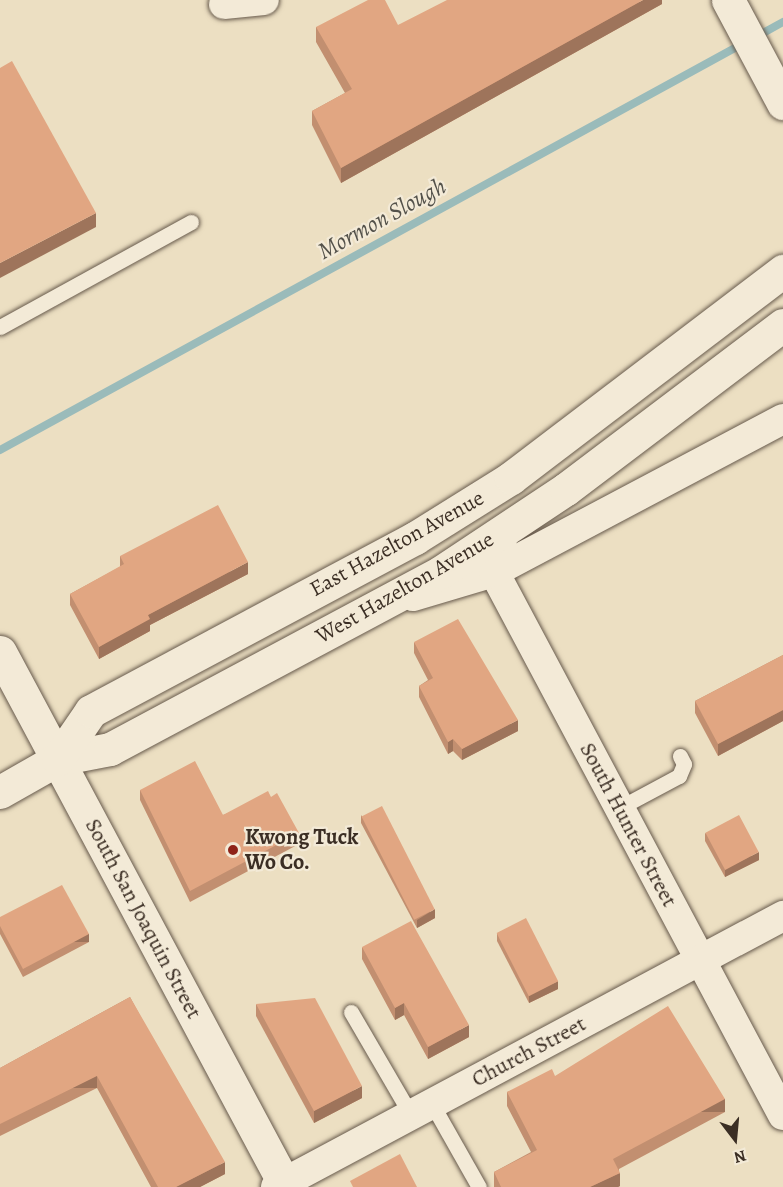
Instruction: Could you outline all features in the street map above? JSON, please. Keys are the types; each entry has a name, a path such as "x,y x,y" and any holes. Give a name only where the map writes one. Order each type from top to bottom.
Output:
{"main road":[{"path":"728,0 783,103"},
{"name":"East Hazelton Avenue","path":"0,792 58,759 91,711 415,538 511,478 783,271"},
{"name":"West Hazelton Avenue","path":"58,759 110,749 378,605 504,531 783,325"},
{"name":"South San Joaquin Street","path":"0,652 282,1186"}],"street":[{"path":"221,2 264,0"},
{"name":"East Hazelton Avenue","path":"378,605 494,572 783,419"},
{"path":"494,572 504,531"},
{"name":"South Hunter Street","path":"494,572 783,1115"},
{"name":"Church Street","path":"282,1186 421,1109 783,916"}],"lane":[{"path":"0,327 191,222"},
{"path":"619,808 679,776 684,764 680,756"},
{"path":"351,1012 479,1187"}],"building":[{"path":"368,0 385,0 398,25 447,0 643,0 341,168 312,111 352,89 316,27"},
{"path":"12,61 96,213 0,263 0,68"},
{"path":"218,505 248,562 148,615 150,619 99,647 70,594 124,564 120,556"},
{"path":"458,619 518,720 462,749 453,739 448,742 419,686 433,678 414,642"},
{"path":"783,655 783,710 718,744 695,701"},
{"path":"195,761 223,815 268,791 271,797 277,793 299,833 190,891 140,790"},
{"path":"382,806 435,909 414,920 362,816"},
{"path":"739,815 759,852 725,870 705,833"},
{"path":"62,885 89,934 23,969 0,926 0,917"},
{"path":"526,918 558,981 529,996 497,933"},
{"path":"411,921 469,1025 428,1047 404,1003 395,1008 362,947"},
{"path":"130,997 225,1162 176,1187 158,1187 97,1076 0,1124 0,1068"},
{"path":"315,998 362,1086 314,1111 256,1004"},
{"path":"668,1006 725,1099 613,1159 620,1173 590,1187 501,1187 494,1172 537,1150 507,1092 552,1069 555,1076"},
{"path":"400,1154 417,1187 353,1187 350,1181"}],"waterway":[{"name":"Mormon Slough","path":"756,37 783,22"},
{"name":"Mormon Slough","path":"0,450 744,43"}],"place":[{"name":"Kwong Tuck Wo Co.","path":"233,850"}]}
